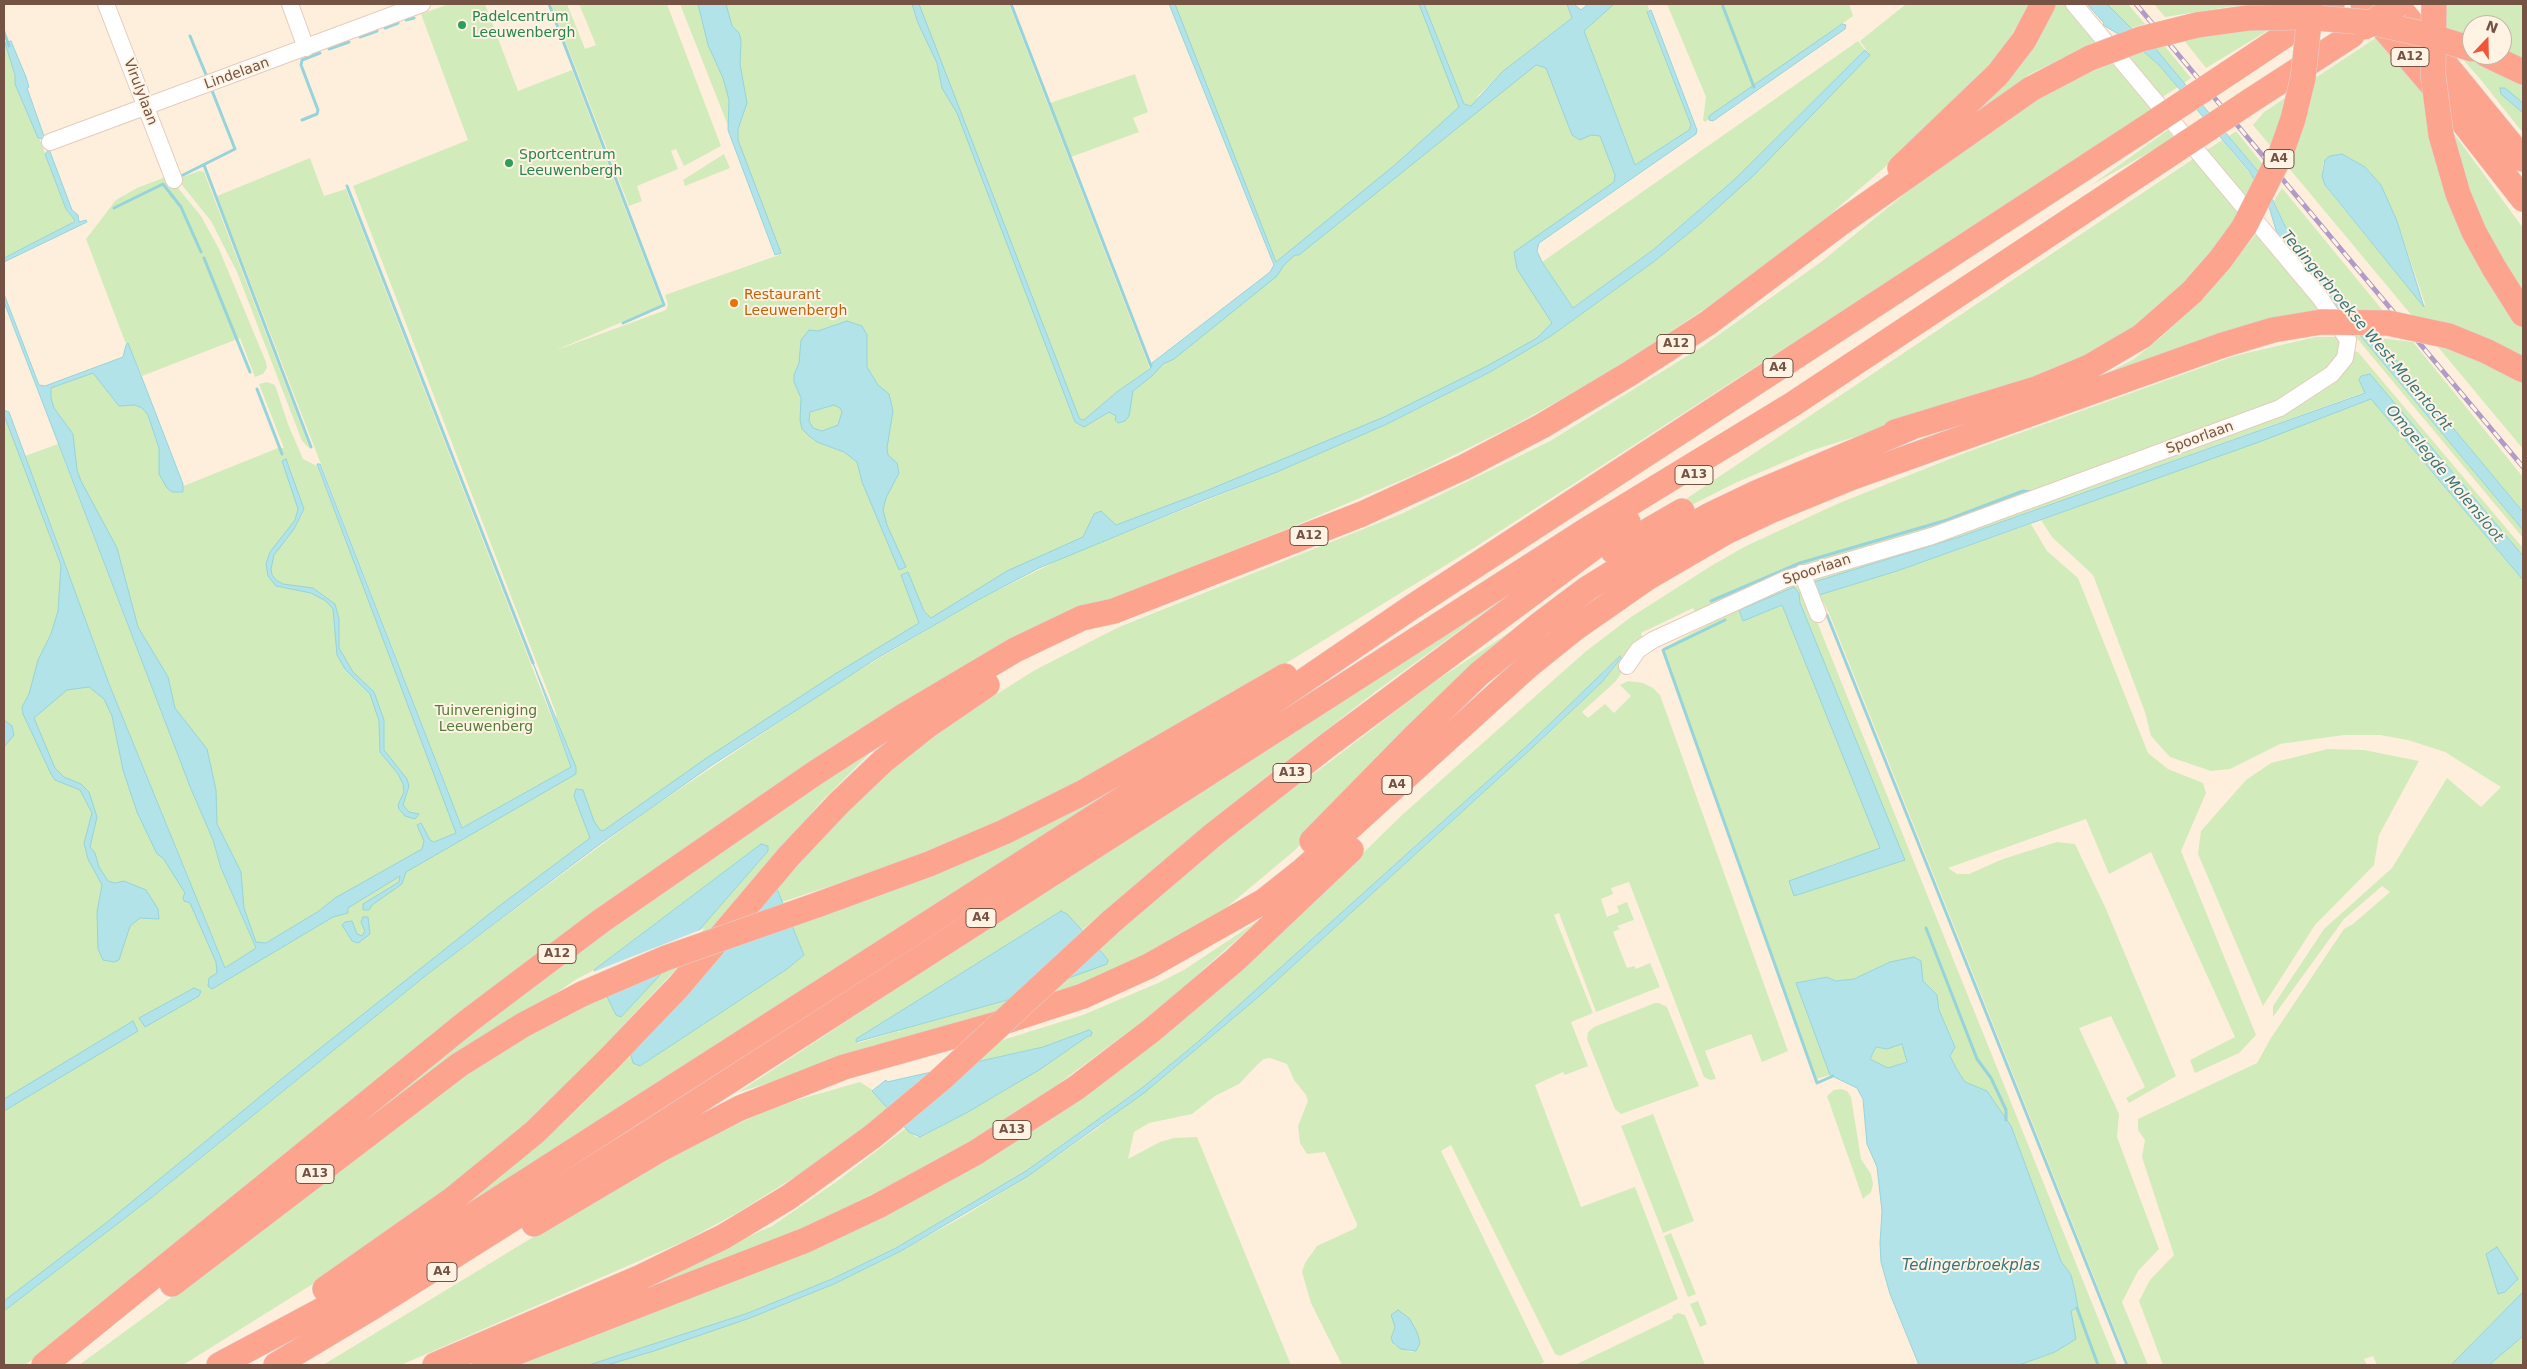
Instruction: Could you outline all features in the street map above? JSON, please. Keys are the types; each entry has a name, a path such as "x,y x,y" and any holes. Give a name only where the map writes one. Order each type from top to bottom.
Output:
{"highway":[{"name":"A12","path":"1842,222 1972,100 2011,58 2029,32 2043,4"},
{"name":"A12","path":"2363,4 2433,84 2523,199"},
{"name":"A12","path":"2397,4 2523,159"},
{"name":"A4","path":"276,1365 376,1305 1585,531 1793,404 2397,4"},
{"path":"2434,4 2433,76 2442,140 2463,207 2494,268 2523,314"},
{"name":"A4","path":"222,1364 320,1311 492,1203 1261,710 1412,607 2227,74 2323,5"},
{"name":"A4","path":"1478,632 1648,530 1700,502 1745,481 1825,451 1910,428 2036,389 2089,367 2142,336 2192,292 2220,260 2244,227 2280,156 2293,119 2323,5"},
{"name":"A12","path":"44,1365 467,1022 601,921 815,772 1015,650 1082,618 1114,611 1362,514 1518,439 1603,390 1694,332 1842,222 2031,89 2083,62 2142,39 2197,25 2248,18 2306,17 2367,22 2423,34 2462,46"},
{"path":"2508,65 2523,72"},
{"name":"A4","path":"376,1305 508,1240 659,1150 740,1108 844,1067 1005,1022 1065,1003 1119,981 1264,901 1303,870 1528,666 1574,629 1647,578 1726,532 1770,511 1862,474 2223,345 2273,330 2321,322 2388,323 2449,336 2486,351 2523,370"},
{"name":"A13","path":"435,1365 641,1277 723,1236 789,1197 874,1136 940,1080 1112,921 1279,783 1478,632 1793,404"},
{"name":"A4","path":"1205,934 1300,853 1474,680 1563,606 1633,559 1710,515 1756,493 1910,428"},
{"name":"A13","path":"56,1365 129,1316 459,1065 523,1025 582,994 666,958 929,864 1013,828 1108,779 1251,695 1412,607"},
{"name":"A12","path":"222,1364 276,1322 453,1198 535,1132 679,986 789,856 839,803 883,761 970,695 1032,657 1090,629 1114,611"},
{"name":"A13","path":"484,1365 806,1240 932,1177 1042,1111 1124,1053 1235,960 1452,754 1528,666"}],"street":[{"name":"Virulylaan","path":"106,4 174,180"},
{"path":"290,4 306,48"},
{"name":"Lindelaan","path":"50,142 422,4"},
{"name":"Spoorlaan","path":"1627,666 1638,650 1653,640 1802,573 1932,536 2280,408 2332,374 2345,358 2348,340 2321,299 2074,4"},
{"path":"1802,573 1818,614"}],"green space":[{"path":"449,4 485,4 518,91 572,70 662,305 554,351 666,310 668,305 665,295 779,255 680,4 1009,4 1150,369 1118,391 1085,420 1080,419 1078,415 1077,420 1087,423 1273,274 1276,267 1172,4 1422,4 1465,113 1574,26 1632,175 1533,245 1566,323 1539,341 1374,425 1100,536 973,596 708,763 497,915 4,1305 4,412 111,697 225,974 259,953 41,389 128,357 181,487 278,448 284,448 259,384 267,382 275,385 288,424 303,459 317,466 463,839 574,772 557,724 556,713 353,186 468,140 421,14"},
{"path":"551,4 567,4 585,49 596,45 579,4 667,4 721,146 684,166 676,149 671,151 678,169 637,186 642,201 629,206"},
{"path":"1424,4 1567,4 1572,18 1502,72 1478,96 1475,104 1471,106 1464,104"},
{"path":"1614,4 1647,4 1649,9 1647,12 1691,125 1689,130 1635,165 1584,31"},
{"path":"1667,4 1849,4 1853,16 1705,122 1703,120 1706,97"},
{"path":"1906,4 2031,4 1997,57 1937,122 1803,238 1709,306 1605,375 1511,427 1416,474 1292,527 1036,630 946,681 147,1272 25,1365 4,1365 4,1311 151,1198 429,973 647,811 839,682 978,600 1065,557 1277,472 1385,425 1490,372 1551,336 1656,260 1701,223 1870,55 1860,41"},
{"path":"2055,4 2068,4 2100,40 2030,74 1977,113 1959,129"},
{"path":"2107,4 2128,4 2145,24 2131,28"},
{"path":"2154,4 2265,4 2228,7 2165,17"},
{"path":"2431,4 2523,4 2523,133 2468,65 2512,65 2512,15 2462,15 2462,58 2421,12"},
{"path":"2272,28 2206,68 2183,39 2214,32"},
{"path":"2377,37 2426,95 2523,228 2523,303 2483,270 2523,328 2523,449 2253,125 2264,112","holes":["2342,154 2365,167 2381,185 2397,221 2425,304 2424,306 2329,191 2322,176 2325,160"]},
{"path":"4,38 15,75 15,84 40,140 66,209 74,219 71,224 4,258"},
{"path":"1858,41 1865,50 1735,179 1653,250 1573,308 1542,262"},
{"path":"2163,44 2191,78 2184,83 2154,47"},
{"path":"2142,49 2178,87 2161,98 2125,55"},
{"path":"2111,61 2155,114 1811,331 1477,546 1262,678 1134,753 1014,814 894,865 782,902 777,889 835,824 889,772 951,723 1035,670 1119,627 1401,514 1550,441 1700,348 1821,262 1928,175 2018,109"},
{"path":"1135,74 1148,112 1133,118 1139,132 1071,157 1050,103"},
{"path":"2168,130 2174,138 2090,186"},
{"path":"2236,131 2265,167 2261,175 2229,136"},
{"path":"2222,140 2257,182 2245,204 2204,152"},
{"path":"724,154 730,168 685,186 683,180"},
{"path":"2196,157 2241,214 2212,253 2163,306 2111,344 2040,379 1810,451 1733,484 1658,522 1656,519"},
{"name":"Tuinvereniging Leeuwenberg","path":"310,158 324,196 346,189 571,767 462,828 217,196"},
{"path":"199,171 204,172 310,449 302,441 237,272 211,221 177,179"},
{"path":"168,176 201,216 219,249 266,362 267,368 263,374 255,377 240,338 142,376 128,344 126,344 86,239 116,200 137,188"},
{"path":"2282,188 2384,312 2354,310 2285,226 2274,201"},
{"path":"2256,234 2324,311 2088,383 2134,359 2160,338 2205,297"},
{"path":"2355,336 2361,336 2523,530 2523,538"},
{"path":"2316,337 2341,337 2340,355 2329,370 2271,408 1696,615 1693,608 1641,633 1643,640 1616,681 1582,712 1588,718 1605,704 1614,713 1631,696 1620,685 1628,681 1643,683 1653,688 1660,695 1788,1051 1762,1062 1751,1034 1705,1051 1716,1079 1710,1080 1704,1077 1629,882 1611,888 1613,894 1601,899 1607,917 1619,912 1617,906 1627,902 1634,920 1617,926 1620,929 1613,932 1627,968 1634,966 1636,969 1650,963 1660,987 1596,1012 1559,913 1554,915 1593,1013 1571,1022 1588,1066 1565,1075 1563,1072 1535,1085 1581,1207 1635,1187 1678,1299 1560,1356 1555,1354 1451,1145 1441,1151 1544,1362 1539,1365 1342,1365 1311,1303 1302,1272 1305,1263 1317,1246 1356,1228 1357,1224 1325,1152 1307,1154 1300,1143 1298,1126 1308,1101 1306,1095 1294,1080 1287,1064 1270,1058 1264,1059 1258,1064 1239,1084 1215,1096 1192,1114 1149,1123 1134,1132 1128,1159 1160,1142 1174,1138 1197,1137 1291,1365 607,1365 750,1318 834,1284 901,1251 964,1216 1028,1176 1096,1129 1168,1073 1263,993 1602,682 1621,658 1620,656 1530,743 1199,1041 1142,1088 1026,1171 896,1248 832,1279 748,1313 589,1365 509,1365 919,1197 1359,857 1402,815 1585,652 1631,617 1711,566 1746,546 1837,504 1967,452 2234,356","holes":["1413,1326 1420,1343 1412,1352 1394,1345 1391,1338 1395,1327"]},
{"path":"2378,338 2413,342 2523,477 2523,512"},
{"path":"2354,351 2358,352 2523,548 2523,556 2370,374 2361,376 2359,380 2365,392 1959,537 1814,582 1819,600 1822,601 1819,595 1897,571 2031,524 2047,551 2078,578 2148,753 2168,769 2203,783 2206,793 2181,851 2256,1035 2239,1053 2195,1073 2190,1060 2235,1037 2151,852 2109,874 2086,819 1948,868 1957,874 1969,874 2003,859 2057,842 2075,844 2106,909 2176,1076 2129,1103 2126,1098 2145,1087 2111,1016 2079,1028 2119,1114 2117,1137 2159,1249 2138,1271 2122,1302 2148,1365 2129,1365 1829,613 1823,602 1816,602 1809,582 1814,574 1939,537 2251,424 2296,405 2342,375"},
{"path":"2371,399 2523,580 2523,1292 2451,1365 2377,1365 2373,1356 2364,1359 2367,1365 2163,1365 2139,1301 2150,1280 2174,1255 2142,1157 2145,1140 2138,1130 2138,1119 2257,1063 2271,1038 2344,929 2353,924 2390,892 2382,886 2344,919 2273,1017 2273,1006 2324,929 2392,868 2447,778 2481,807 2501,787 2445,752 2408,740 2380,735 2344,735 2280,744 2230,769 2211,771 2170,757 2151,736 2145,712 2093,575 2052,537 2041,520"},
{"path":"58,444 191,789 213,840 221,868 256,949 225,968 109,684 25,456"},
{"path":"1793,580 1803,587 2117,1365 2019,1365 2055,1352 2071,1311 2078,1307 2071,1275 2061,1261 2011,1126 1987,1091 1965,1082 1956,1068 1950,1056 1955,1046 1939,1010 1937,995 1923,981 1890,962 1854,979 1836,981 1827,977 1796,983 1830,1075 1817,1079 1663,648","holes":["1799,593 1800,603 1904,860 1794,896 1831,865 1881,849 1782,605 1743,621 1739,610"]},
{"path":"1508,595 1375,692 1258,783 1082,930 1061,911 855,1040 858,1043 898,1031 899,1033 900,1030 1011,999 1108,960 1100,950 1120,930 1237,828 1327,764 1431,684 1519,626 1451,697 1294,851 1185,942 1115,978 739,1092 932,965"},
{"path":"1230,719 399,1251 579,1103 631,1055 634,1063 640,1066 787,969 804,955 791,923"},
{"path":"878,745 821,802 678,967 603,1047 520,1130 429,1205 324,1277 183,1365 79,1365 228,1256 441,1089 539,1026 607,996 616,1014 621,1017 768,851 767,846 761,844 594,970 575,980 328,1151 562,959"},
{"path":"2328,749 2364,750 2419,761 2379,835 2374,865 2315,925 2263,1006 2198,854 2201,831 2246,780 2271,763"},
{"path":"1259,920 1155,1012 1034,1102 929,1166 806,1227 718,1267 564,1318 772,1226 836,1182 906,1128 916,1137 925,1135 1001,1093 1091,1034 1089,1030 1043,1047 949,1068 996,1042 1083,1015 1158,983 1184,970"},
{"path":"1655,1003 1667,1007 1699,1086 1621,1114 1615,1109 1587,1039 1588,1032 1594,1027"},
{"path":"1902,1043 1907,1061 1888,1069 1870,1059 1876,1047 1887,1049"},
{"path":"860,1082 874,1091 890,1110 809,1168 737,1213 687,1240 401,1365 323,1365 594,1200 677,1152 776,1106"},
{"path":"1841,1089 1847,1091 1851,1097 1861,1159 1871,1174 1873,1184 1871,1192 1863,1199 1827,1096 1834,1090"},
{"path":"1653,1114 1694,1221 1663,1233 1621,1126"},
{"path":"1671,1233 1696,1294 1688,1297 1664,1236"},
{"path":"1698,1301 1707,1324 1700,1327 1690,1304"},
{"path":"1678,1313 1685,1315 1705,1365 1575,1365 1673,1318 1672,1316"},
{"path":"2523,1336 2523,1365 2489,1365 2492,1362"}],"water":[{"path":"698,4 726,4 732,26 739,33 741,40 740,64 747,103 738,129 738,140 781,253 775,255 728,130 729,100 723,78 708,45"},
{"path":"912,4 919,4 1078,415 1080,419 1084,420 1118,391 1150,369 1152,363 1270,272 1274,265 1169,4 1175,4 1276,262 1396,164 1459,107 1419,4 1424,4 1464,104 1471,106 1502,72 1572,18 1567,4 1574,4 1581,10 1588,4 1614,4 1584,31 1635,165 1689,130 1691,125 1647,12 1651,10 1697,130 1696,134 1539,243 1537,251 1542,262 1573,308 1653,250 1735,179 1865,50 1870,55 1753,176 1701,223 1656,260 1551,336 1490,372 1385,425 1277,472 1039,568 978,600 874,660 712,765 600,844 429,973 151,1198 4,1311 4,1301 106,1223 284,1077 498,907 590,838 574,796 576,789 583,790 594,821 600,830 603,831 708,757 835,674 919,623 901,575 908,572 924,611 931,618 1007,571 1083,537 1094,514 1101,511 1116,525 1201,493 1384,417 1487,366 1537,338 1552,323 1517,269 1514,252 1614,182 1615,175 1600,136 1591,135 1580,140 1572,135 1546,68 1536,65 1299,255 1295,255 1284,265 1277,276 1174,359 1163,364 1152,376 1133,391 1129,416 1125,421 1118,423 1115,420 1116,416 1109,412 1084,427 1075,422 957,113 942,88 937,63 918,23"},
{"name":"Tedingerbroekse West-Molentocht","path":"2087,4 2107,4 2131,28 2154,47 2261,175 2285,226 2523,512 2523,530 2278,237 2270,210 2249,171 2159,65 2134,43 2103,25 2104,23"},
{"path":"1842,24 1846,25 1845,29 1713,121 1709,120 1709,116"},
{"path":"11,41 26,77 29,87 27,88 45,139 38,138 15,84 15,75 5,43"},
{"path":"2500,88 2505,88 2523,103 2523,113 2501,94"},
{"path":"49,149 72,210 78,215 79,222 86,220 87,222 4,262 4,258 74,222 74,219 66,209 45,154"},
{"path":"2342,154 2365,167 2381,185 2397,221 2424,307 2325,185 2322,176 2325,160 2330,156"},
{"path":"4,294 39,385 45,386 123,357 128,343 142,378 183,484 183,492 172,492 167,488 159,474 159,448 148,415 142,408 135,405 119,406 93,373 51,388 51,398 54,408 73,434 77,470 81,481 117,548 138,627 168,677 175,708 207,749 216,790 217,824 241,872 244,908 256,942 266,943 319,911 335,898 422,849 424,841 417,825 421,823 430,840 434,842 456,833 317,464 320,464 462,828 571,767 533,663 576,767 576,774 406,872 402,884 372,905 369,910 363,910 363,904 399,882 400,876 348,908 348,913 333,917 212,989 208,986 209,978 217,973 216,962 190,903 184,901 185,893 163,858 157,854 137,812 123,770 112,716 104,699 89,687 67,690 34,718 55,768 64,777 81,784 89,792 97,817 90,847 95,853 99,867 108,881 115,883 124,881 146,890 158,909 159,919 140,918 130,926 119,960 114,962 103,960 98,949 97,912 102,885 88,859 84,843 92,813 80,790 55,780 23,714 22,707 29,694 38,660 51,634 58,611 61,565 4,415 4,410 9,412 109,684 225,968 256,948 221,868 213,840 191,789 4,302"},
{"path":"847,321 862,326 867,335 867,367 878,385 889,394 893,411 887,448 888,455 897,463 899,473 886,498 883,510 887,525 906,567 899,570 862,482 857,462 844,452 817,442 802,429 800,420 801,398 794,382 794,375 799,363 801,340 809,330 818,331","holes":["834,405 840,408 842,412 838,425 822,431 813,428 809,421 810,412"]},
{"name":"Omgelegde Molensloot","path":"2370,374 2523,556 2523,580 2371,399 2259,442 1897,571 1819,595 1814,582 1959,537 2365,393 2359,380 2361,376"},
{"path":"286,459 304,509 294,529 274,555 271,569 272,575 283,584 313,588 335,604 339,619 339,648 353,672 374,692 384,720 384,750 407,779 409,786 403,805 409,812 419,814 415,819 405,816 399,809 398,805 404,792 403,784 398,774 380,752 379,721 370,694 345,669 337,655 333,609 326,601 311,593 276,586 268,576 266,564 270,552 295,520 298,509 282,461"},
{"path":"1794,587 1799,593 1800,603 1905,860 1794,896 1789,881 1880,848 1782,605 1743,621 1739,610"},
{"path":"1620,656 1621,658 1602,682 1263,993 1144,1093 1028,1176 901,1251 834,1284 750,1318 654,1351 607,1365 589,1365 748,1313 832,1279 896,1248 1026,1171 1142,1088 1199,1041 1530,743"},
{"path":"4,720 12,726 14,735 4,747"},
{"path":"761,844 768,846 768,851 660,975 621,1017 616,1015 594,970"},
{"path":"777,889 804,955 787,969 640,1066 633,1063 631,1055"},
{"path":"1061,911 1067,914 1100,950 1108,960 1107,964 1011,999 856,1042 856,1039"},
{"path":"363,917 368,917 370,934 358,943 352,941 342,925 345,922 352,921 357,934 362,936 365,931 361,922"},
{"name":"Tedingerbroekplas","path":"1914,957 1921,961 1923,981 1937,995 1939,1010 1955,1047 1950,1056 1956,1068 1965,1082 1987,1091 2011,1126 2061,1261 2071,1275 2078,1307 2071,1311 2076,1339 2055,1352 2019,1365 1919,1365 1890,1294 1881,1262 1882,1211 1877,1167 1867,1144 1863,1099 1857,1088 1830,1075 1796,983 1827,977 1836,981 1854,979 1890,962","holes":["1902,1044 1907,1062 1888,1068 1870,1059 1876,1047 1887,1049"]},
{"path":"194,988 201,991 199,996 145,1027 139,1018"},
{"path":"133,1021 138,1031 4,1111 4,1099"},
{"path":"1089,1030 1092,1032 1091,1036 1088,1036 1039,1070 968,1112 920,1137 909,1132 872,1091 886,1080 887,1082 1043,1047"},
{"path":"2497,1247 2518,1279 2505,1292 2498,1294 2486,1254"},
{"path":"2523,1292 2523,1336 2489,1365 2451,1365"},
{"path":"1398,1310 1409,1318 1417,1332 1420,1343 1416,1351 1401,1349 1393,1343 1391,1338 1395,1327 1391,1315"}],"pier":[{"path":"705,928 671,967 604,995 593,972"}],"waterway":[{"path":"549,4 664,305 623,323"},
{"path":"1011,4 1151,366"},
{"path":"1722,4 1754,87"},
{"path":"406,20 414,18"},
{"path":"385,28 398,23"},
{"path":"360,37 377,31"},
{"path":"4,32 9,46"},
{"path":"190,36 207,77"},
{"path":"329,49 349,42"},
{"path":"302,120 317,114 318,110 301,65 302,60 320,53"},
{"path":"181,176 235,149 211,88"},
{"path":"204,165 311,447"},
{"path":"114,208 163,184 181,207 201,252"},
{"path":"347,186 533,663"},
{"path":"204,258 250,372"},
{"path":"257,389 282,454"},
{"path":"1711,601 1800,563 1947,520 2023,491 2031,492"},
{"path":"1827,615 2127,1365"},
{"path":"1725,620 1663,650 1817,1083 1833,1076"},
{"path":"1926,928 1977,1059 1991,1078 2006,1110 2006,1120"},
{"path":"2077,1308 2098,1365"}],"railway":[{"path":"2136,4 2523,467"}],"place":[{"name":"Padelcentrum Leeuwenbergh","path":"462,25"},
{"name":"Sportcentrum Leeuwenbergh","path":"509,163"},
{"name":"Restaurant Leeuwenbergh","path":"734,303"}]}
